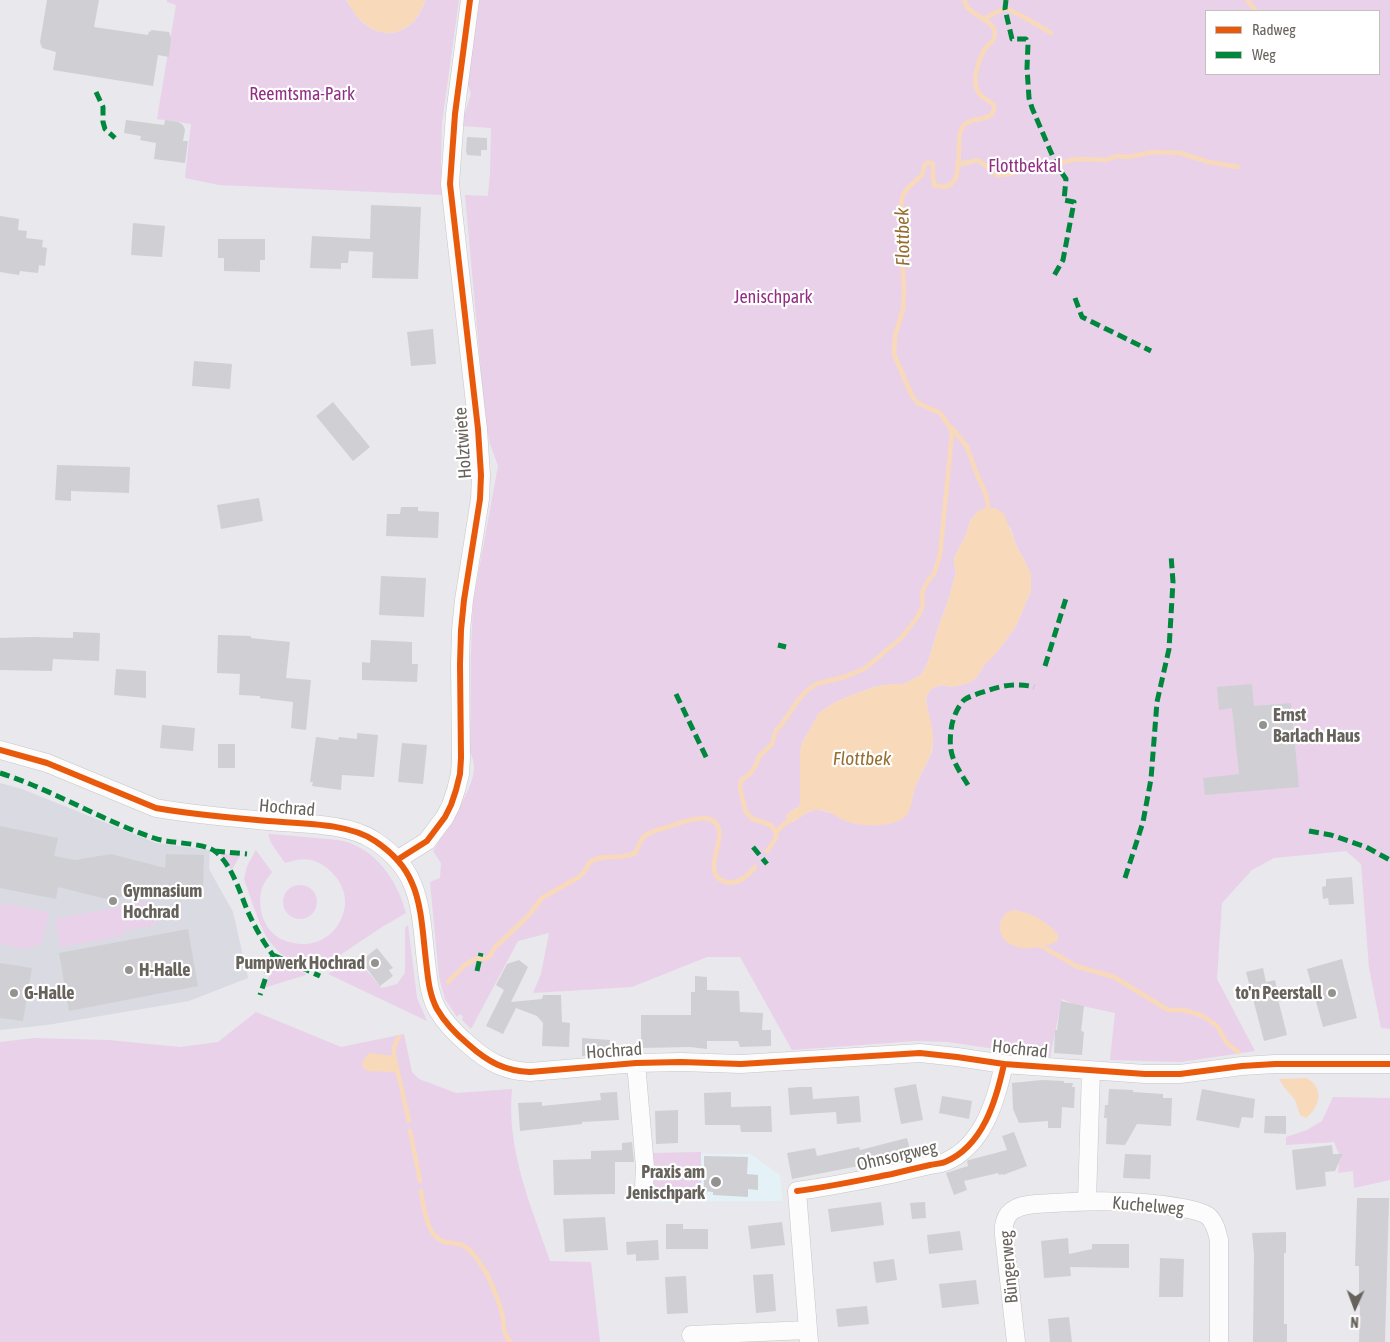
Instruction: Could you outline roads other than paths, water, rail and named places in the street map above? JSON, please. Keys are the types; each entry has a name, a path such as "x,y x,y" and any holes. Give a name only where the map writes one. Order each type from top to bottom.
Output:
{"street":[{"name":"Holztwiete","path":"397,860 427,841 451,805 460,774 461,630 480,499 481,476 478,429 450,184 455,114 470,0"},
{"name":"Hochrad","path":"0,750 47,764 156,808 327,826 348,830 374,840 397,860 410,878 416,897 428,981 438,1010 453,1030 476,1051 492,1062 516,1071 530,1072 636,1063 758,1064 920,1053 957,1056 1004,1064 1091,1071 1163,1074 1194,1073 1242,1066 1275,1064 1390,1064"},
{"name":"Hochrad","path":"636,1063 645,1167 644,1188"},
{"name":"Ohnsorgweg","path":"692,1335 808,1336 797,1191 860,1181 944,1162 959,1154 981,1131 988,1116 1004,1064"},
{"name":"Kuchelweg","path":"1091,1071 1087,1201 1138,1202 1172,1206 1198,1211 1209,1217 1216,1229 1218,1240 1219,1342"},
{"name":"Büngerweg","path":"1016,1342 1003,1225 1008,1215 1014,1209 1026,1205 1087,1201"}],"water":[{"path":"346,0 425,0 416,18 409,25 393,33 384,33 362,22"},
{"name":"Flottbek","path":"996,508 1004,514 1016,545 1031,573 1031,591 1016,626 976,678 968,683 951,687 941,685 931,689 926,697 933,742 928,760 915,788 909,811 902,819 896,822 880,825 855,824 822,810 810,811 790,823 787,822 786,816 800,804 800,754 802,743 819,713 834,703 852,695 874,687 904,684 921,675 928,662 948,601 956,572 954,558 966,535 970,521 979,510"},
{"path":"1013,910 1032,915 1044,921 1058,935 1057,942 1040,947 1027,948 1010,944 1002,936 1000,926 1004,916"},
{"path":"370,1053 394,1056 398,1070 395,1072 368,1071 363,1068 362,1064"},
{"path":"1306,1078 1316,1086 1318,1097 1315,1108 1306,1118 1300,1115 1295,1100 1279,1079"}],"waterway":[{"name":"Flottbek","path":"767,851 776,838 776,833 771,825 753,819 746,812 740,789 741,780 749,775 756,765 759,756 772,744 776,730 805,692 816,684 862,670 900,639 918,616 923,606 923,590 934,574 940,555 952,433 940,413 918,403 912,396 894,354 895,336 903,309 902,258 905,230 901,205 903,194 922,175 925,164 928,163 933,164 934,185 944,187 951,184 956,178 958,170 959,141 963,126 973,120 990,116 993,112 994,105 979,93 975,78 984,49 993,40 994,29 989,23 970,10 964,0"},
{"path":"1247,0 1255,10"},
{"path":"983,19 1005,8 1051,33"},
{"path":"957,165 978,160 997,175 1012,174 1028,165 1056,164 1077,159 1106,160 1117,156 1127,157 1154,152 1180,153 1209,162 1238,167"},
{"name":"Flottbek","path":"952,428 967,447 986,494 989,514"},
{"name":"Flottbek","path":"448,982 465,965 475,959 490,956 495,947 528,916 542,898 579,877 590,862 605,857 634,854 640,841 654,831 688,820 704,818 711,820 716,823 719,830 714,866 715,873 719,878 731,883 739,881 755,867"},
{"name":"Flottbek","path":"776,833 791,819"},
{"path":"1038,944 1076,966 1114,977 1168,1010 1184,1010 1203,1016 1217,1026 1226,1042 1238,1052"},
{"name":"Flottbek","path":"399,1037 394,1047 394,1056 409,1121"},
{"name":"Flottbek","path":"410,1131 420,1181"},
{"name":"Flottbek","path":"421,1191 426,1218 432,1231 440,1240 459,1244 470,1250 487,1274 501,1309 506,1336 511,1342"}],"place":[{"name":"Ernst Barlach Haus","path":"1263,725"},
{"name":"Gymnasium Hochrad","path":"113,901"},
{"name":"Pumpwerk Hochrad","path":"375,963"},
{"name":"H-Halle","path":"129,970"},
{"name":"G-Halle","path":"14,993"},
{"name":"to'n Peerstall","path":"1332,993"},
{"name":"Praxis am Jenischpark","path":"716,1182"}],"park label":[{"name":"Reemtsma-Park","path":"302,94"},
{"name":"Flottbektal","path":"1025,166"},
{"name":"Jenischpark","path":"773,297"}]}
